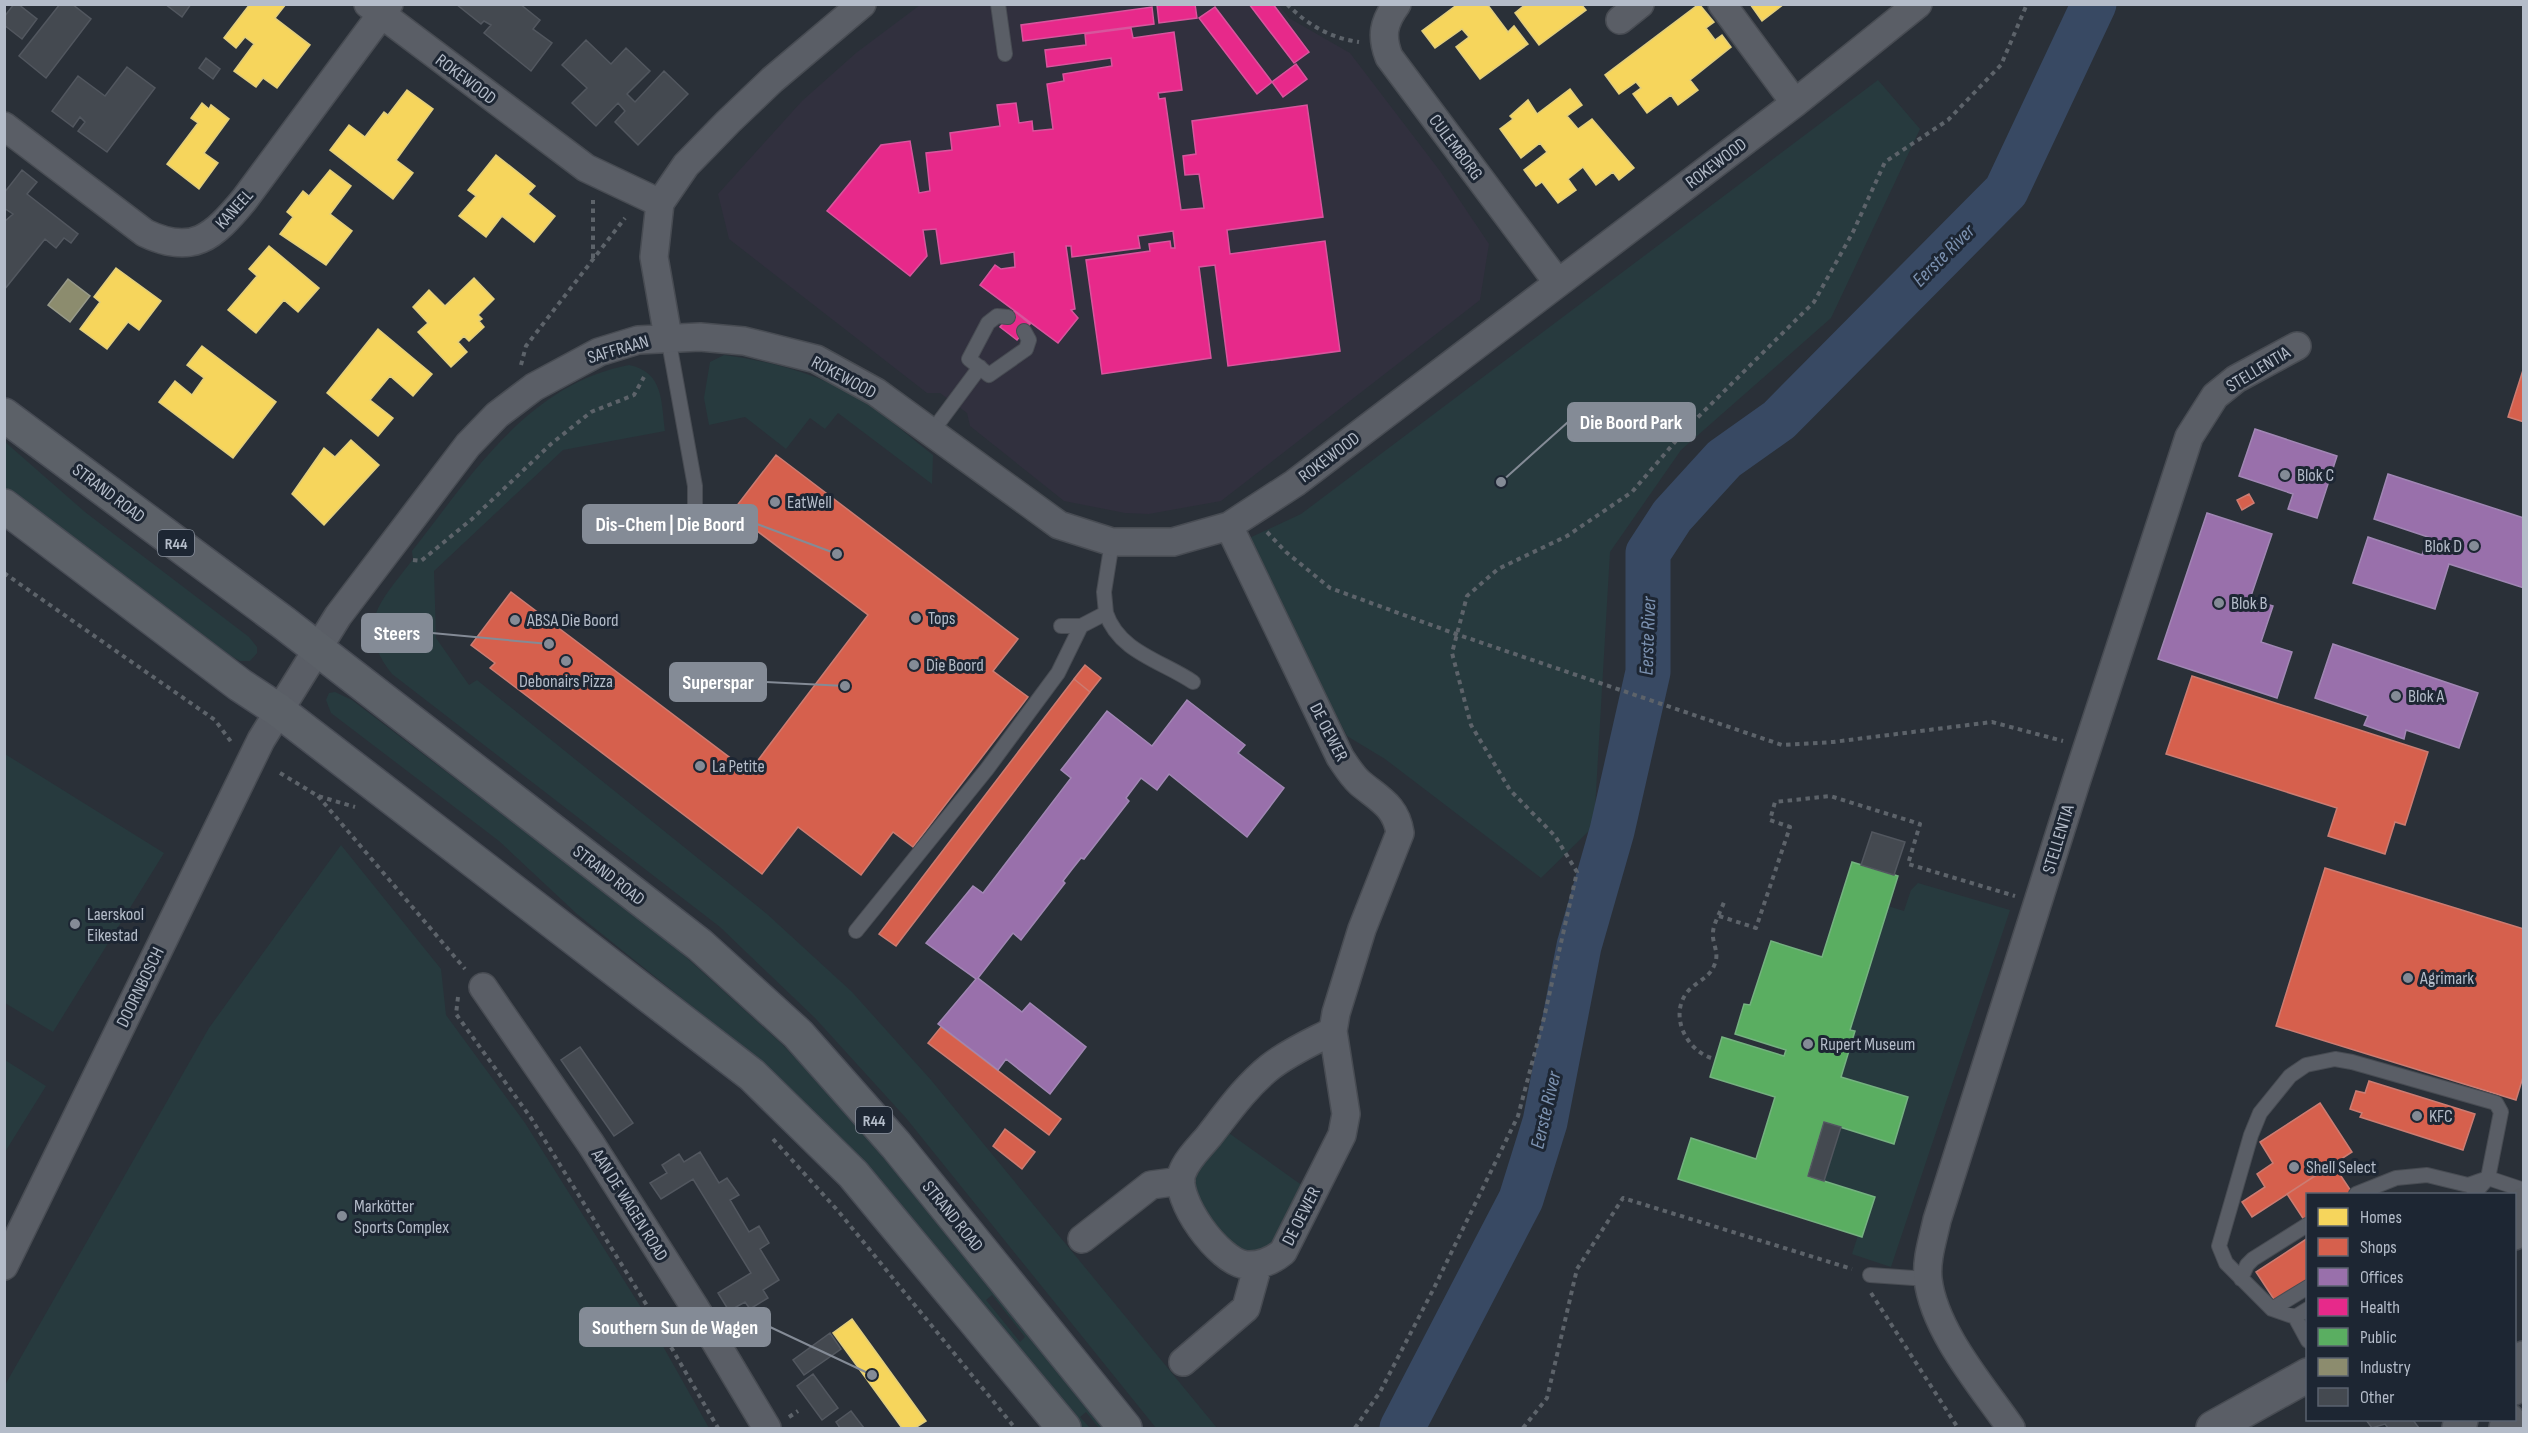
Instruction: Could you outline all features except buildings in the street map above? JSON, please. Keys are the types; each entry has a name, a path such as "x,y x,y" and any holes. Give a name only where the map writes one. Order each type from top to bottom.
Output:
{"main road":[{"name":"STRAND ROAD","path":"4,415 316,648 700,945 798,1034 896,1145 1125,1428"},
{"path":"4,506 240,685 278,710 752,1075 853,1174 1064,1428"},
{"path":"2516,1227 2523,1204"},
{"path":"2516,1382 2523,1358"}],"street":[{"name":"SAFFRAAN","path":"278,710 316,648 438,481 497,415 534,387 573,364 639,340 668,337 654,257 660,203 686,165 728,122 832,27 862,4"},
{"name":"CULEMBORG","path":"1397,4 1387,18 1383,32 1389,57 1558,283"},
{"path":"1722,4 1795,103"},
{"name":"ROKEWOOD","path":"668,337 744,341 816,359 876,392 1059,525 1112,542 1173,542 1240,520 1795,103 1918,4"},
{"name":"ROKEWOOD","path":"380,8 586,168 660,203"},
{"name":"KANEEL","path":"4,126 145,233 164,242 188,244 205,238 223,225 244,200 380,8"},
{"name":"STELLENTIA","path":"2011,1428 1949,1338 1934,1303 1928,1279 1929,1255 1937,1220 2189,437 2215,396 2236,379 2297,346"},
{"name":"DE OEWER","path":"1240,520 1340,757 1359,782 1392,807 1398,819 1400,833 1398,844 1358,941 1340,996 1333,1031 1346,1105 1342,1135 1283,1251 1271,1261 1258,1265"},
{"name":"DOORNBOSCH","path":"4,1266 261,740 278,710"},
{"name":"AAN DE WAGEN ROAD","path":"467,985 591,1144 694,1306 767,1428"},
{"path":"1183,1362 1246,1308 1258,1265 1244,1265 1232,1260 1218,1249 1189,1210 1184,1200 1181,1181 1187,1162 1254,1082 1286,1056 1333,1031"},
{"path":"1082,1239 1151,1185 1181,1181"},
{"path":"2213,1428 2306,1376"}],"lane":[{"path":"998,4 1005,54"},
{"path":"931,433 979,367 988,323 998,316 1008,317"},
{"path":"979,367 1026,349 1029,340 1024,331"},
{"path":"668,337 695,486 695,508 688,524"},
{"path":"1112,542 1104,592 1106,613 1117,636 1134,650 1193,682"},
{"path":"1061,626 1082,626 1106,613"},
{"path":"856,931 987,768 1058,674 1082,626"},
{"path":"2306,1336 2301,1313 2272,1309 2241,1279 2220,1254 2219,1246 2251,1135 2260,1113 2276,1091 2290,1076 2306,1065 2335,1059 2496,1103 2501,1112 2488,1178 2471,1190 2427,1175 2396,1178 2358,1193"},
{"path":"2488,1178 2523,1190"},
{"path":"2241,1279 2247,1265 2253,1259 2306,1226"},
{"path":"1870,1275 1928,1279"},
{"path":"2272,1309 2306,1288"}],"path":[{"path":"1287,4 1308,23 1337,39 1367,44"},
{"path":"1355,1428 1380,1392 1518,1116 1544,1018 1577,872 1555,836 1510,790 1471,725 1452,652 1467,596 1498,569 1567,536 1632,492 1687,428 1814,302 1853,232 1885,162 1948,120 2001,65 2026,4"},
{"path":"593,193 593,260"},
{"path":"521,365 526,346 625,218"},
{"path":"409,560 421,561 443,544 551,444 591,412 634,395 645,377"},
{"path":"1240,520 1286,552 1330,588 1456,634 1782,745 1833,742 1992,722 2069,742 2086,752"},
{"path":"4,573 214,720 233,743"},
{"path":"280,773 318,796 357,808"},
{"path":"318,796 462,966 467,985 456,1014 531,1118 646,1304 718,1428"},
{"path":"1719,916 1756,928 1790,827 1770,820 1775,802 1796,798 1830,796 1920,824 1908,864 2020,897"},
{"path":"1711,1058 1692,1047 1682,1028 1680,1015 1683,1001 1690,989 1706,979 1712,970 1716,947 1713,933 1724,902"},
{"path":"768,1134 839,1212 1015,1428"},
{"path":"1523,1428 1547,1398 1577,1269 1623,1198 1870,1275 1871,1294 1958,1428"}],"shaded area":[{"path":"920,5 1279,5 1289,18 1350,53 1440,171 1489,244 1480,300 1221,501 1149,514 1125,513 1064,501 970,426 967,413 940,393 927,393 729,239 718,194 802,101 856,53"}],"green space":[{"path":"1878,80 1920,129 1831,318 1681,450 1610,552 1594,826 1541,878 1385,759 1347,736 1245,540 1301,514"},
{"path":"724,355 798,371 851,394 892,422 933,455 932,484 838,413 825,429 810,418 786,449 745,417 709,425 704,398 710,362"},
{"path":"629,365 649,374 655,381 661,399 665,431 563,450 434,571 436,638 469,685 477,680 767,914 852,992 931,1080 1217,1428 1156,1428 906,1118 815,1018 720,927 392,674 380,656 374,641 373,627 382,601 413,559 412,551 480,464 532,412 561,392 593,375"},
{"path":"4,441 85,512 249,637 257,647 257,653 250,661 240,661 209,644 5,489"},
{"path":"335,692 352,700 666,939 782,1044 858,1124 1105,1428 1099,1428 1086,1412 1080,1417 1090,1428 1083,1428 868,1166 745,1049 577,914 499,841 331,713 326,700 329,693","holes":["992,1295 1025,1337 1020,1342 986,1300"]},
{"path":"5,754 164,853 53,1032 5,1003"},
{"name":"Markötter Sports Complex","path":"341,845 441,969 446,1015 525,1123 642,1309 709,1428 5,1428 5,1385 209,1028"},
{"path":"1918,883 2010,910 1891,1267 1852,1254 1858,1235 1862,1236 1875,1197 1824,1181 1841,1127 1894,1144 1908,1097 1841,1077 1850,1030 1888,906 1904,911 1911,890"},
{"path":"5,1060 46,1086 5,1152"},
{"path":"1226,1131 1303,1186 1274,1239 1263,1251 1238,1252 1189,1194 1188,1182"}],"waterway":[{"name":"Eerste River","path":"1402,1428 1521,1199 1545,1122 1579,946 1612,831 1648,672 1648,553 1672,516 1724,459 1779,420 2006,191 2094,4"}],"place":[{"name":"Blok C","path":"2285,475"},
{"name":"Die Boord Park","path":"1501,482"},
{"name":"EatWell","path":"775,502"},
{"name":"Blok D","path":"2474,546"},
{"name":"Dis-Chem | Die Boord","path":"837,554"},
{"name":"Blok B","path":"2219,603"},
{"name":"Tops","path":"916,618"},
{"name":"ABSA Die Boord","path":"515,620"},
{"name":"Steers","path":"549,644"},
{"name":"Debonairs Pizza","path":"566,661"},
{"name":"Die Boord","path":"914,665"},
{"name":"Superspar","path":"845,686"},
{"name":"Blok A","path":"2396,696"},
{"name":"La Petite","path":"700,766"},
{"name":"Laerskool Eikestad","path":"75,924"},
{"name":"Agrimark","path":"2408,978"},
{"name":"Rupert Museum","path":"1808,1044"},
{"name":"KFC","path":"2417,1116"},
{"name":"Shell Select","path":"2294,1167"},
{"name":"Markötter Sports Complex","path":"342,1216"},
{"name":"Southern Sun de Wagen","path":"872,1375"}]}
